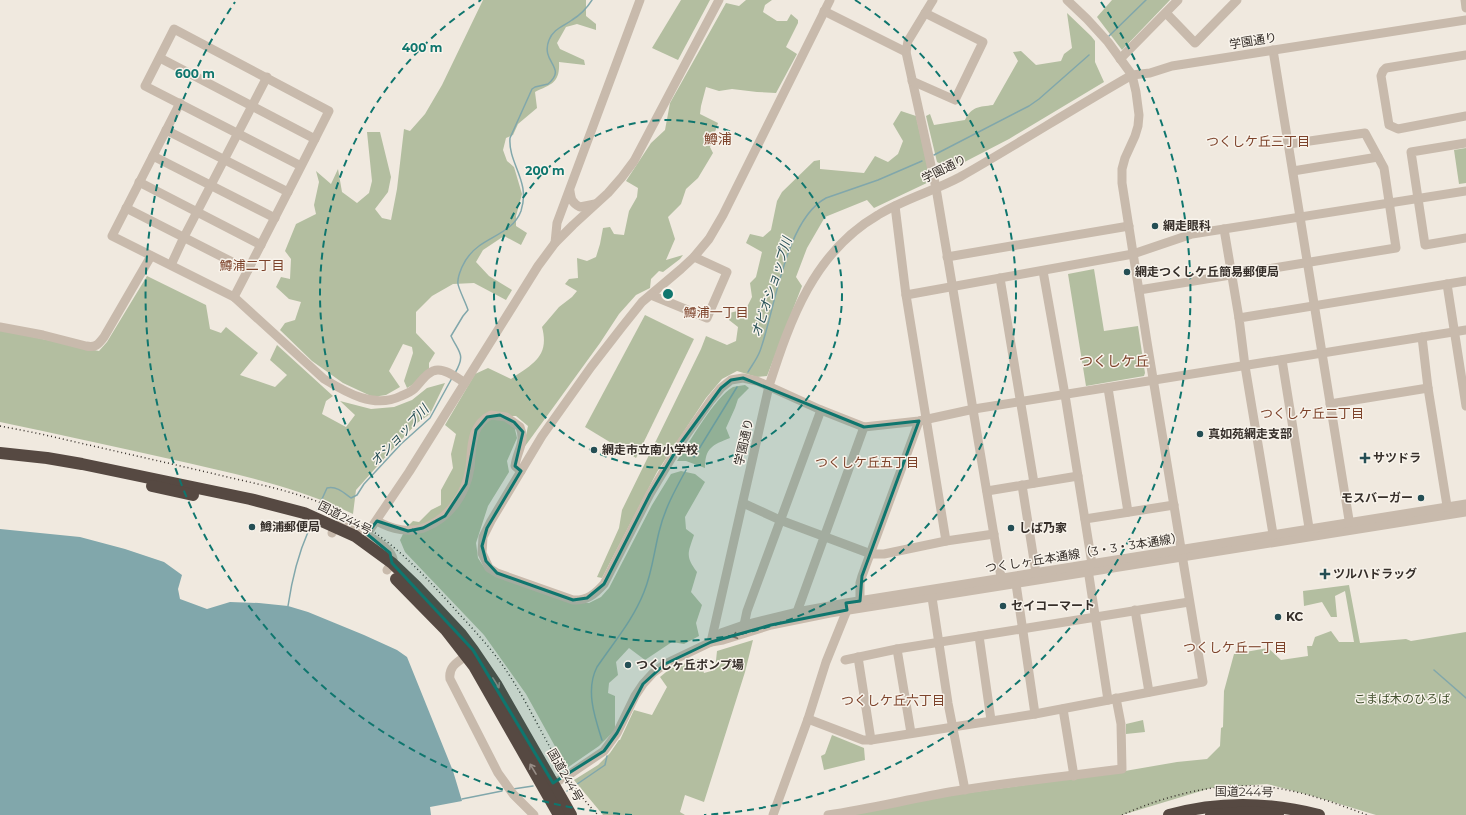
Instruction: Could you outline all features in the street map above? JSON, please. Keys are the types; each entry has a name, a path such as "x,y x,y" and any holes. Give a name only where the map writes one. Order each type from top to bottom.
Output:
{"highway":[{"name":"国道244号","path":"0,454 40,457 82,464 250,499 304,513 334,530 357,547 390,566 446,630 470,653 491,694 549,786 571,815"},
{"name":"国道244号","path":"0,461 86,472 248,506 297,518 334,530"},
{"name":"国道244号","path":"549,786 559,815"},
{"name":"国道244号","path":"1169,815 1210,806 1245,804 1276,806 1319,815"},
{"name":"国道244号","path":"1211,815 1251,812 1278,815"}],"street":[{"path":"555,243 557,223 640,0"},
{"path":"367,534 377,521 538,266 555,243 597,203 622,177 634,161 719,0"},
{"path":"830,0 723,215 709,239 694,257 642,302 591,367 545,431 520,471 487,528 482,546 482,553 489,568 497,573 573,600 581,600 595,594 604,584 650,494 680,444 721,388 731,380 743,378 757,381 821,410 864,427 922,420 974,409 1466,330"},
{"path":"933,0 908,41 906,52 936,188 1002,582"},
{"path":"808,719 863,740 871,740 1035,714 1203,682 1122,183 1122,169 1125,158 1135,136 1139,115 1136,92 1132,75 1108,42 1067,0"},
{"path":"1120,59 1178,0"},
{"path":"1465,0 1466,8"},
{"path":"1166,13 1195,43 1230,2"},
{"path":"824,11 906,52"},
{"path":"912,81 955,100 983,42 925,13"},
{"name":"学園通り","path":"710,642 769,386 779,357 794,316 824,262 836,248 862,225 878,214 936,188 991,159 1132,75 1150,73 1172,66 1466,20"},
{"path":"234,297 275,218 329,111 267,77 174,30 145,86 301,166"},
{"path":"1273,50 1350,526"},
{"path":"1466,55 1386,68 1381,76 1389,125 1393,128 1398,129 1466,116"},
{"path":"160,58 315,139"},
{"path":"171,265 267,77"},
{"path":"180,103 112,236 234,297 324,379 339,389 356,397 383,401 394,399 413,390 428,374 436,370 446,371 465,383"},
{"path":"166,130 288,192"},
{"path":"1139,290 1396,248 1388,203 1384,168 1365,132 1288,144"},
{"path":"1466,143 1411,152 1425,245 1466,238"},
{"path":"153,156 275,218"},
{"path":"1293,171 1378,157"},
{"path":"139,182 261,245"},
{"path":"570,191 571,199 574,204 580,207 597,203"},
{"path":"906,295 1133,254 1192,234 1466,191"},
{"path":"895,206 922,420 946,542"},
{"path":"126,208 248,270"},
{"path":"947,257 1129,226"},
{"path":"1224,229 1273,539"},
{"path":"0,327 43,335 86,346 96,346 104,338 151,256"},
{"path":"650,295 707,318 727,272 694,257"},
{"path":"828,815 858,811 905,800 965,790 1122,769 1121,724 1112,699 1095,617 1085,519 1043,271"},
{"path":"1000,278 1034,483"},
{"path":"1239,318 1466,281"},
{"path":"1447,284 1466,406"},
{"path":"1422,337 1428,388 1448,511"},
{"path":"1282,360 1310,533"},
{"path":"1108,388 1128,512"},
{"path":"1330,404 1428,388"},
{"path":"744,625 747,611 821,410"},
{"path":"377,521 408,531 423,528 445,516 455,505 466,484 470,469 472,442 476,430 483,420 491,415 506,417 520,427 523,439 515,460 515,466 520,471"},
{"path":"860,605 860,583 922,420"},
{"path":"797,615 864,427"},
{"path":"987,491 1078,476"},
{"path":"1022,485 1036,573"},
{"path":"743,503 780,520 870,554 884,554 994,534"},
{"name":"つくしヶ丘本通線（3・3・3本通線）","path":"1448,511 1466,504"},
{"path":"1085,519 1174,505"},
{"name":"つくしヶ丘本通線（3・3・3本通線）","path":"549,786 567,776 604,751 617,733 635,696 653,673 665,664 710,642 722,633 744,625 797,615 1350,526 1448,511 1466,512"},
{"path":"334,530 340,523 367,534 390,553 393,559 390,566"},
{"name":"つくしヶ丘本通線（3・3・3本通線）","path":"1015,580 1036,573 1090,568"},
{"path":"1015,580 1035,714"},
{"path":"932,594 952,726 965,790"},
{"path":"845,660 897,649 1190,602"},
{"path":"773,815 808,719 826,662 847,607"},
{"path":"1135,610 1149,692"},
{"name":"つくしヶ丘本通線（3・3・3本通線）","path":"710,642 723,640 797,615"},
{"path":"979,636 991,720"},
{"path":"897,649 911,733"},
{"path":"470,653 451,668 449,673 450,679 498,773 514,794 534,815"},
{"path":"858,657 871,740"},
{"path":"1063,708 1074,776"}],"highlighted area":[{"path":"743,378 864,427 919,421 862,576 860,601 846,603 847,610 771,625 711,642 665,664 643,684 617,733 604,751 553,783 473,650 392,563 390,553 367,534 377,521 408,531 423,528 445,516 466,484 476,430 487,417 500,415 514,422 523,432 515,466 521,471 487,528 482,546 486,561 497,573 573,600 587,598 604,584 650,494 680,444 721,388 731,380"}],"green space":[{"path":"483,0 586,0 586,16 596,24 596,30 577,24 566,27 557,43 560,49 584,60 585,65 559,62 558,74 554,82 535,92 537,108 518,124 513,135 506,138 503,150 507,161 514,167 522,194 516,216 516,226 527,233 521,245 504,236 483,250 476,262 489,276 512,290 506,300 474,283 453,284 432,296 416,312 416,333 435,353 429,363 429,371 417,382 407,388 404,381 413,353 412,347 403,344 389,371 400,387 386,395 373,397 343,383 312,361 280,330 285,323 295,320 301,302 289,299 276,287 281,277 290,279 291,259 285,251 296,224 316,214 314,205 319,182 316,171 331,184 338,169 342,192 357,203 369,193 372,181 367,132 380,132 391,177 388,192 375,209 382,218 391,220 397,189 404,129 410,131 425,114 442,85"},
{"path":"681,0 710,0 678,60 652,48"},
{"path":"746,0 772,0 765,5 763,12 777,21 787,21 791,14 798,20 798,23 786,47 797,54 776,93 732,89 719,91 706,87 700,114 718,123 710,147 713,153 698,178 686,189 681,204 668,217 675,239 666,260 683,255 663,272 659,271 651,279 650,288 636,295 619,314 600,343 523,449 528,426 516,416 510,416 517,438 507,461 509,472 488,506 476,543 478,558 486,570 564,600 589,603 601,597 609,588 652,505 671,474 681,471 695,474 705,482 685,517 686,529 694,535 689,550 689,558 697,572 691,592 702,605 696,623 699,636 684,644 672,642 645,660 629,648 616,662 618,675 609,683 608,693 615,696 615,730 599,746 567,768 526,694 484,635 405,552 400,540 403,534 410,534 409,525 413,521 419,522 431,510 441,505 441,490 453,468 451,454 456,434 445,425 475,374 488,368 511,379 526,369 537,359 543,346 544,337 542,327 559,307 577,291 565,284 569,279 578,278 577,258 587,261 596,257 603,228 610,227 614,234 624,235 629,211 637,197 638,188 626,181 651,143 665,130 670,103 726,3 739,6"},
{"path":"1112,0 1170,0 1122,50 1097,17"},
{"path":"1067,13 1095,41 1095,62 1104,82 1009,139 951,169 937,162 926,116 930,114 934,125 965,120 970,112 976,108 993,105 1018,61 1013,52 1021,51 1036,65 1061,61 1064,54 1072,48"},
{"path":"901,111 916,116 931,181 874,208 867,200 825,217 807,248 796,277 802,286 767,376 757,377 737,371 722,379 706,398 657,472 602,578 597,577 619,528 622,510 706,336 727,345 736,341 738,327 729,320 729,313 746,309 752,297 750,283 756,277 762,252 746,243 750,234 763,237 771,230 777,201 782,192 814,161 820,160 820,169 864,173 875,156 888,162 898,154 903,141 893,124"},
{"path":"1466,148 1466,183 1459,184 1454,150"},
{"path":"1094,269 1104,331 1138,326 1145,373 1144,376 1086,386 1068,274"},
{"path":"147,276 206,305 210,329 221,333 226,327 258,353 240,375 275,387 287,375 270,360 277,345 333,396 326,401 322,414 346,427 355,415 340,401 371,409 394,407 412,400 427,388 445,383 430,414 417,423 356,490 353,514 331,504 286,488 240,475 0,422 0,330 99,351 107,342"},
{"path":"645,315 694,339 636,458 585,427"},
{"path":"745,385 749,388 738,399 726,428 730,438 714,445 711,448 706,456 705,468 686,461 677,461 718,400 733,387"},
{"name":"こまば木のひろば","path":"1349,585 1360,643 1406,639 1411,641 1466,632 1466,815 1376,815 1267,784 1211,788 1122,815 846,815 909,801 1119,772 1177,762 1207,759 1220,746 1221,728 1223,727 1224,691 1234,654 1268,648 1281,660 1308,656 1307,646 1312,646 1315,637 1331,631 1339,642 1354,642 1345,591 1335,596 1337,617 1331,617 1322,602 1304,606 1303,591"},
{"path":"753,640 745,672 704,802 685,795 680,812 685,815 603,815 574,780 598,765 610,753 620,740 634,710 652,715 667,687 660,677 671,668 699,659 704,673 715,670 717,651"},
{"path":"1143,720 1145,732 1126,734 1126,724"},
{"path":"832,735 864,748 865,760 824,770 821,756 825,754"}],"water":[{"path":"0,529 80,537 125,549 164,562 182,575 178,589 180,599 207,609 230,602 288,606 308,612 397,650 407,657 453,771 462,801 430,807 431,815 0,815"}],"waterway":[{"name":"オショップ川","path":"455,373 461,357 459,350 451,336 468,310 458,284 462,267 472,252 485,242 509,228 518,218 521,211 523,191 512,156 510,138 532,89 548,84 553,78 555,69 550,60 547,48 551,36 556,30 581,14 592,0"},
{"name":"オビオショップ川","path":"1109,36 1146,0"},
{"name":"オビオショップ川","path":"934,155 1029,106 1089,55"},
{"name":"オビオショップ川","path":"748,372 760,351 783,267 791,245 800,225 812,209 826,198 878,180 922,161"},
{"name":"オショップ川","path":"317,510 327,488 337,489 351,498 357,495 364,484 401,444 430,418 452,378"},
{"name":"オビオショップ川","path":"694,457 737,387"},
{"name":"オビオショップ川","path":"602,740 592,704 591,694 593,676 597,667 623,631 640,602 649,577 664,516 686,470"},
{"name":"オショップ川","path":"288,606 295,568 308,532"},
{"path":"1434,670 1466,698"},
{"name":"オビオショップ川","path":"567,791 605,765 607,756"},
{"name":"オビオショップ川","path":"513,789 533,786"},
{"name":"オビオショップ川","path":"462,799 502,791"}],"railway":[{"path":"0,426 41,434 253,483 304,497 352,518 381,537 406,558 453,607 493,652 523,698 569,779 598,815"},
{"path":"1122,815 1140,807 1178,795 1217,787 1237,786 1256,786 1288,790 1323,799 1367,815"}],"place":[{"name":"網走眼科","path":"1155,226"},
{"name":"網走つくしケ丘簡易郵便局","path":"1127,272"},
{"name":"真如苑網走支部","path":"1200,434"},
{"name":"網走市立南小学校","path":"594,450"},
{"name":"サツドラ","path":"1365,458"},
{"name":"モスバーガー","path":"1421,498"},
{"name":"鱒浦郵便局","path":"252,527"},
{"name":"しば乃家","path":"1011,528"},
{"name":"ツルハドラッグ","path":"1325,574"},
{"name":"セイコーマート","path":"1003,606"},
{"name":"KC","path":"1278,617"},
{"name":"つくしヶ丘ポンプ場","path":"628,665"}],"district":[{"name":"鱒浦","path":"718,139"},
{"name":"つくしケ丘三丁目","path":"1258,141"},
{"name":"鱒浦二丁目","path":"252,265"},
{"name":"鱒浦一丁目","path":"716,312"},
{"name":"つくしケ丘","path":"1114,361"},
{"name":"つくしケ丘二丁目","path":"1312,413"},
{"name":"つくしケ丘五丁目","path":"867,462"},
{"name":"つくしケ丘一丁目","path":"1235,647"},
{"name":"つくしケ丘六丁目","path":"893,700"}]}
